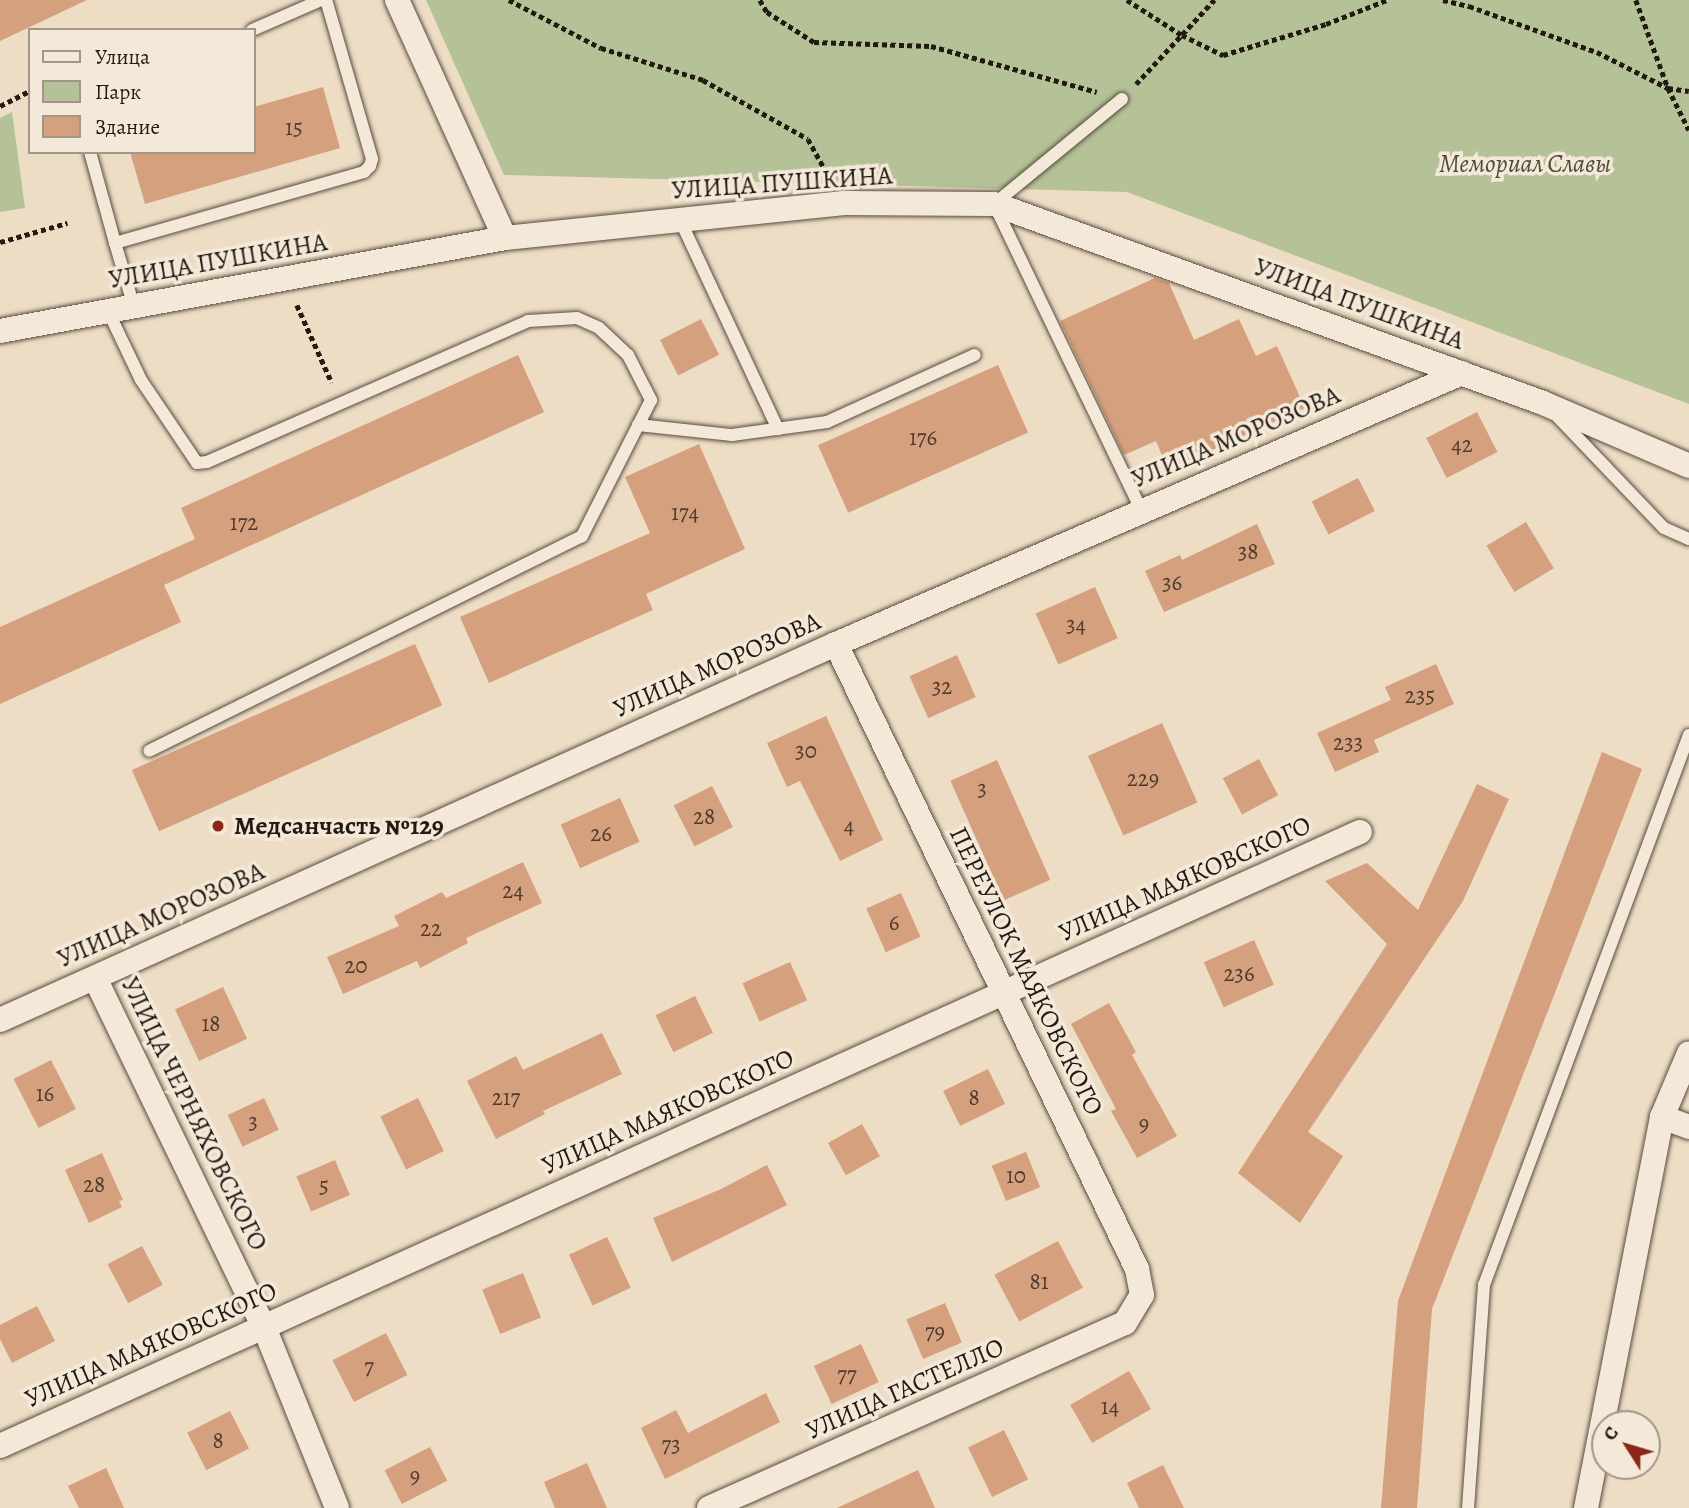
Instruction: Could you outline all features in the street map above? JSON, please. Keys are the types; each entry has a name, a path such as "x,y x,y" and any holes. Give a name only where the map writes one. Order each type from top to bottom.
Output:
{"street":[{"path":"397,0 505,238"},
{"name":"УЛИЦА ПУШКИНА","path":"0,331 505,238 844,203 994,204 1543,402 1689,466"},
{"name":"УЛИЦА МОРОЗОВА","path":"0,1020 836,644 1462,373"},
{"name":"ПЕРЕУЛОК МАЯКОВСКОГО","path":"836,644 1137,1269 1142,1295 1125,1324"},
{"name":"УЛИЦА МАЯКОВСКОГО","path":"0,1446 1360,832"},
{"name":"УЛИЦА ЧЕРНЯХОВСКОГО","path":"95,978 264,1328 337,1508"},
{"path":"1586,1508 1662,1117 1689,1053"},
{"path":"1662,1117 1689,1127"},
{"name":"УЛИЦА ГАСТЕЛЛО","path":"709,1508 1125,1324"}],"lane":[{"path":"256,28 321,0"},
{"path":"115,243 363,172 370,166 372,159 326,0"},
{"path":"1122,99 994,204 1141,510"},
{"path":"91,154 134,307"},
{"path":"680,220 778,429"},
{"path":"108,311 141,380 197,463 207,462 528,321 577,318 599,328 628,355 651,400 582,536 149,751"},
{"path":"638,425 732,435 827,422 975,355"},
{"path":"1543,402 1664,528 1689,539"},
{"path":"1468,1508 1484,1285 1689,735"}],"path":[{"path":"509,0 601,48 704,80 808,139 844,203"},
{"path":"760,0 767,12 814,42 931,46 1122,99 1214,0"},
{"path":"1127,0 1182,35 1223,55 1326,24 1387,0"},
{"path":"1443,0 1469,6 1597,52 1668,88 1689,91"},
{"path":"1636,0 1668,88 1689,130"},
{"path":"0,106 28,92"},
{"path":"0,242 67,223"},
{"path":"310,333 341,403"}],"green space":[{"name":"Мемориал Славы","path":"426,0 1689,0 1689,404 1127,192 504,175"},
{"path":"12,112 25,208 0,212 0,118"}],"building":[{"path":"0,0 87,0 0,41"},
{"path":"323,87 340,148 145,204 131,154 256,154 256,106"},
{"path":"1155,278 1169,283 1194,340 1239,319 1256,356 1277,346 1305,408 1168,470 1156,441 1124,455 1060,321"},
{"path":"701,319 719,355 678,376 660,340"},
{"path":"518,355 544,412 164,585 181,622 0,704 0,627 195,539 181,508"},
{"path":"998,365 1028,433 848,513 818,445"},
{"path":"1477,412 1497,452 1447,478 1426,438"},
{"path":"699,444 745,549 646,594 653,610 489,683 460,617 650,533 625,477"},
{"path":"1358,478 1375,511 1328,535 1312,502"},
{"path":"1526,522 1554,568 1514,592 1487,546"},
{"path":"1257,524 1275,564 1164,612 1145,571 1180,555 1182,560"},
{"path":"1095,587 1118,638 1058,665 1036,613"},
{"path":"415,644 442,705 159,831 132,770"},
{"path":"957,655 976,697 928,718 909,676"},
{"path":"1436,664 1454,704 1374,740 1379,752 1335,772 1317,733 1391,700 1385,687"},
{"path":"826,716 883,840 840,861 800,781 787,787 767,743"},
{"path":"1162,723 1197,802 1123,835 1088,756"},
{"path":"1602,752 1642,769 1432,1309 1417,1508 1381,1508 1398,1301"},
{"path":"1259,759 1278,795 1242,814 1223,778"},
{"path":"997,760 1050,880 1004,900 950,781"},
{"path":"1477,784 1509,799 1463,901 1308,1132 1343,1156 1300,1223 1238,1173 1387,944 1325,881 1367,863 1418,910"},
{"path":"712,786 733,827 695,847 674,806"},
{"path":"620,798 640,842 580,868 561,824"},
{"path":"523,862 542,903 466,938 468,943 420,968 417,961 343,994 327,957 399,926 394,916 442,892 446,898"},
{"path":"901,893 921,937 886,952 866,908"},
{"path":"1254,940 1274,985 1224,1007 1204,962"},
{"path":"790,962 807,1000 760,1022 742,983"},
{"path":"223,987 247,1039 199,1061 175,1009"},
{"path":"695,996 713,1033 673,1052 655,1015"},
{"path":"1109,1003 1136,1052 1132,1055 1177,1136 1137,1158 1111,1111 1116,1109 1071,1024"},
{"path":"602,1033 622,1074 543,1111 545,1114 496,1139 467,1081 516,1056 523,1070"},
{"path":"51,1060 76,1109 39,1128 14,1079"},
{"path":"988,1069 1005,1104 960,1126 943,1091"},
{"path":"264,1098 279,1130 243,1147 228,1115"},
{"path":"418,1098 444,1151 406,1169 380,1116"},
{"path":"862,1124 880,1156 846,1175 828,1143"},
{"path":"1026,1152 1040,1187 1006,1201 992,1166"},
{"path":"102,1153 123,1200 119,1201 122,1207 89,1223 65,1170"},
{"path":"335,1160 350,1195 311,1211 296,1176"},
{"path":"767,1165 787,1205 672,1262 653,1218 721,1189"},
{"path":"607,1237 631,1288 593,1306 569,1255"},
{"path":"1058,1241 1083,1288 1019,1322 994,1275"},
{"path":"142,1246 163,1285 128,1303 108,1264"},
{"path":"523,1273 541,1318 500,1334 482,1289"},
{"path":"945,1303 962,1343 923,1359 906,1319"},
{"path":"37,1306 55,1341 12,1363 0,1339 0,1325"},
{"path":"386,1333 407,1375 354,1402 333,1360"},
{"path":"861,1344 879,1382 832,1404 814,1366"},
{"path":"1129,1371 1151,1409 1092,1443 1070,1405"},
{"path":"766,1393 780,1422 665,1479 641,1428 676,1410 688,1433"},
{"path":"230,1411 249,1448 206,1470 187,1433"},
{"path":"1004,1430 1028,1479 992,1497 968,1448"},
{"path":"430,1447 447,1481 402,1504 385,1470"},
{"path":"587,1463 607,1508 555,1508 544,1482"},
{"path":"1163,1465 1184,1508 1139,1508 1127,1483"},
{"path":"106,1468 124,1508 79,1508 68,1486"},
{"path":"918,1470 935,1508 837,1508"}],"place":[{"name":"Медсанчасть №129","path":"218,826"}]}
